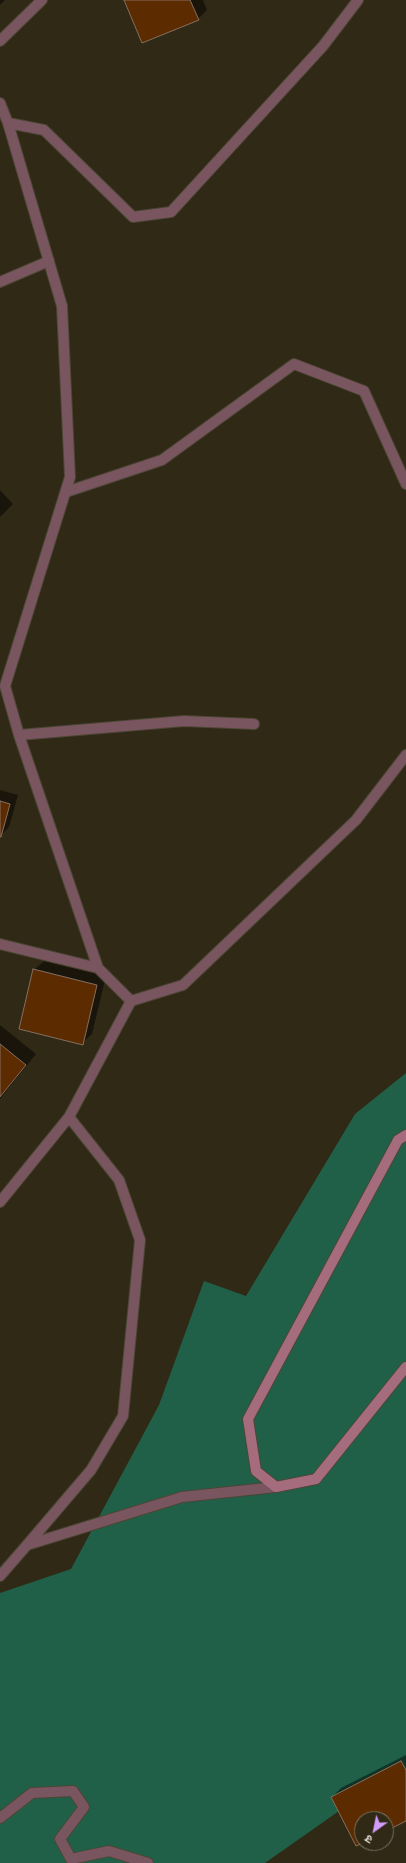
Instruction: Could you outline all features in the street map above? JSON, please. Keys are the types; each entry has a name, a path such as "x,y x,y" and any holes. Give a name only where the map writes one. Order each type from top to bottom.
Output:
{"street":[{"path":"0,41 42,0"},
{"path":"8,122 44,130 133,217 171,212 323,46 358,0"},
{"path":"0,103 8,122 62,306 70,477 3,687"},
{"path":"0,282 49,261"},
{"path":"66,492 162,460 294,364 364,391 406,484"},
{"path":"0,674 3,687 98,968 131,1002"},
{"path":"19,735 184,721 254,724"},
{"path":"0,1202 69,1117 131,1002 183,985 356,820 406,755"},
{"path":"0,944 98,968"},
{"path":"0,1576 91,1470 122,1416 140,1240 119,1180 69,1117"},
{"path":"276,1487 256,1470 248,1419 398,1140 406,1135"},
{"path":"27,1545 182,1497 276,1487 316,1479 406,1367"},
{"path":"0,1818 32,1793 73,1791 84,1807 60,1839 71,1859 109,1851 148,1863"}],"green space":[{"path":"406,1073 406,1799 349,1804 265,1863 0,1863 0,1593 71,1569 159,1405 204,1281 246,1296 355,1114"}],"building":[{"path":"124,0 190,0 199,20 142,43"},
{"path":"0,801 10,804 1,837 0,837"},
{"path":"33,969 97,985 83,1045 19,1029"},
{"path":"0,1044 26,1065 0,1097"},
{"path":"401,1761 406,1770 406,1821 394,1827 394,1811 354,1811 354,1842 331,1797"}]}
